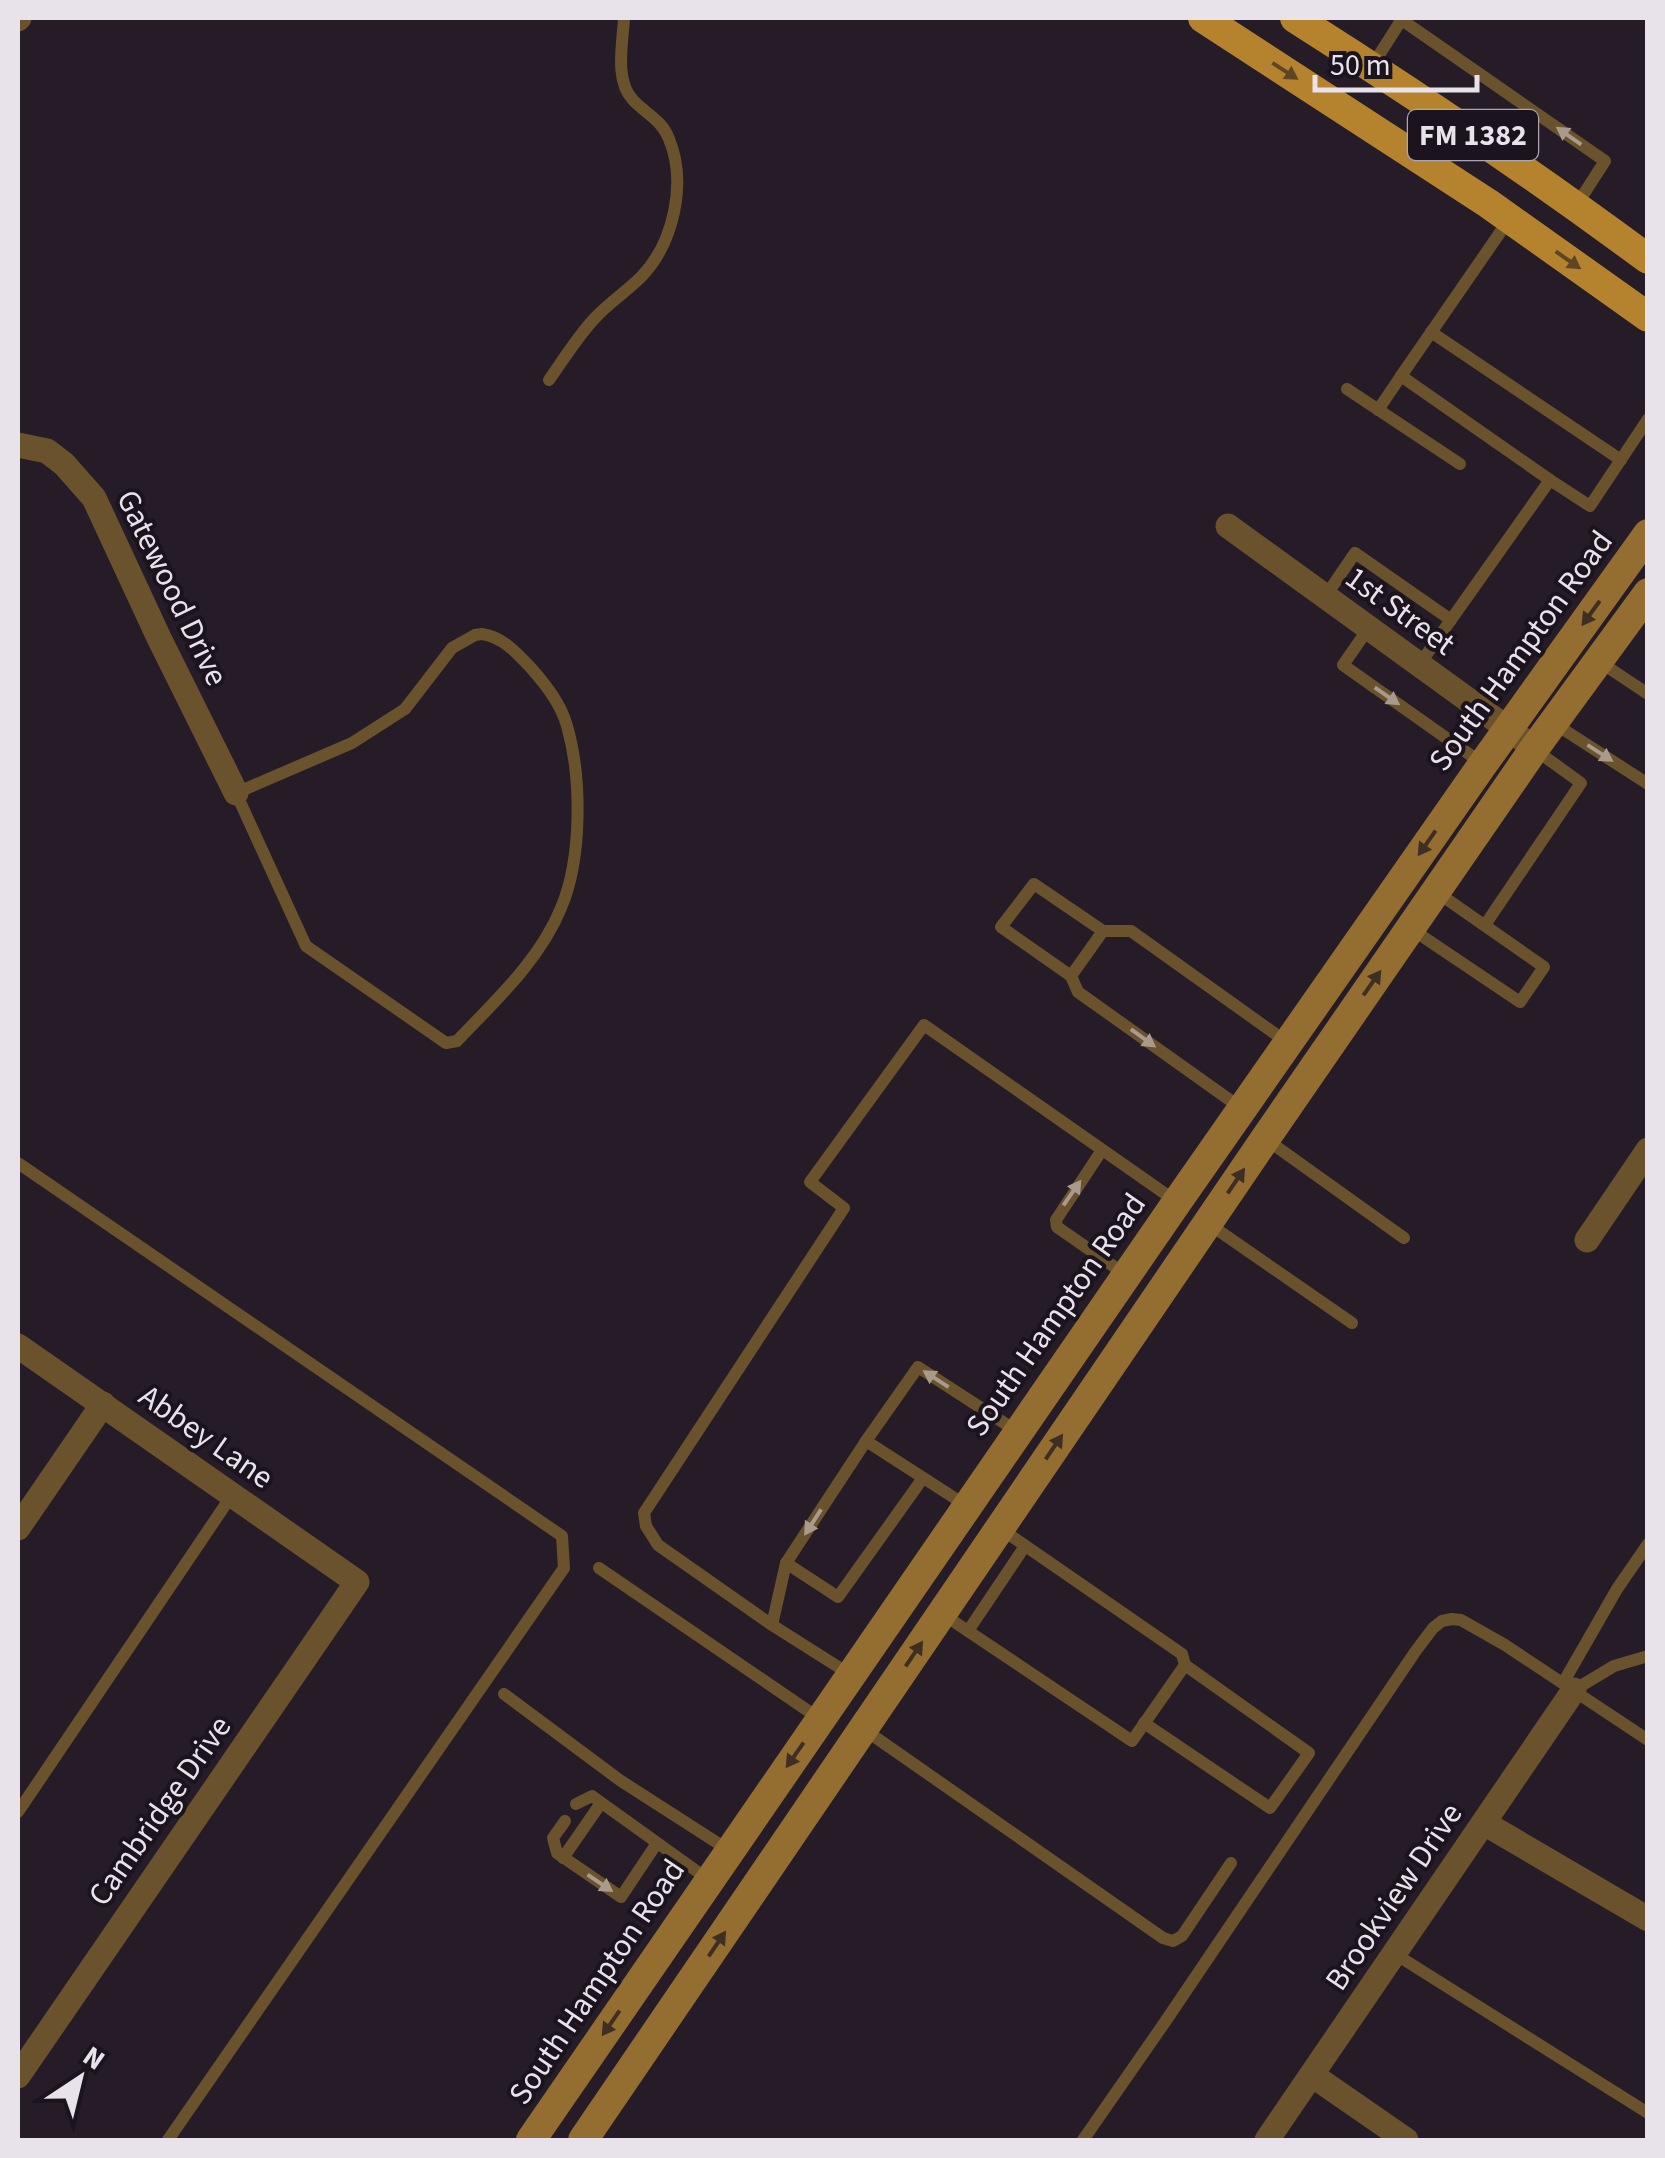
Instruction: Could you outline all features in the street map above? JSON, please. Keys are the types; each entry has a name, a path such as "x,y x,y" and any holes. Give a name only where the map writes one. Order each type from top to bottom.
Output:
{"main road":[{"name":"FM 1382","path":"1203,18 1510,218 1648,316"},
{"name":"FM 1382","path":"1296,18 1372,66 1648,258"},
{"name":"South Hampton Road","path":"531,2140 1126,1275 1648,534"},
{"path":"583,2140 1317,1063 1553,722 1648,593"},
{"path":"1288,1043 1317,1063"},
{"path":"1177,1202 1207,1223"},
{"path":"967,1506 1000,1528"},
{"path":"851,1675 884,1699"},
{"path":"581,2067 618,2090"}],"street":[{"name":"Gatewood Drive","path":"18,445 46,451 64,464 94,498 236,793"},
{"name":"1st Street","path":"1228,526 1534,749"},
{"path":"1587,1240 1648,1150"},
{"name":"Abbey Lane","path":"18,1346 357,1582"},
{"path":"18,1528 103,1404"},
{"name":"Cambridge Drive","path":"18,2076 357,1582"},
{"name":"Brookview Drive","path":"1267,2140 1484,1823 1568,1687"},
{"path":"1484,1823 1648,1919"},
{"path":"1312,2075 1406,2140"}],"lane":[{"path":"549,380 582,332 644,274 664,242 675,209 678,174 668,135 656,118 632,100 622,77 624,18"},
{"path":"1372,66 1400,18 1606,161 1576,206"},
{"path":"1378,410 1510,218"},
{"path":"1432,332 1620,460"},
{"path":"1401,376 1590,506 1645,428"},
{"path":"1347,389 1460,464"},
{"path":"1419,665 1550,480"},
{"path":"1325,597 1355,553 1451,620"},
{"path":"1368,629 1343,665 1483,764"},
{"path":"476,634 490,635 514,650 549,688 567,725 578,806 575,856 567,891 545,938 505,991 457,1040 446,1043 306,946 236,793 352,743 404,708 452,648 476,634"},
{"path":"1598,661 1648,694"},
{"path":"1553,722 1648,784"},
{"path":"1485,926 1582,783 1534,749"},
{"path":"1242,1109 1078,992 1071,976 1002,928 1034,884 1104,931 1131,932 1288,1043"},
{"path":"1410,928 1520,1002 1544,967 1436,891"},
{"path":"1071,976 1104,931"},
{"path":"851,1675 658,1545 650,1536 644,1513 844,1208 810,1182 924,1025 1177,1202"},
{"path":"1265,1139 1404,1238"},
{"path":"1102,1150 1056,1220 1057,1228 1126,1275"},
{"path":"18,1163 562,1536 564,1568 168,2140"},
{"path":"1207,1223 1352,1323"},
{"path":"772,1625 786,1563 918,1367 1018,1432"},
{"path":"866,1441 967,1506"},
{"path":"786,1563 838,1596 923,1478"},
{"path":"18,1812 232,1495"},
{"path":"1000,1528 1182,1654 1185,1666 1309,1753 1270,1808 1144,1723"},
{"path":"1568,1687 1618,1589 1648,1544"},
{"path":"968,1631 1025,1546"},
{"path":"599,1568 820,1719"},
{"path":"942,1613 1132,1740 1185,1666"},
{"path":"1083,2140 1433,1628 1442,1621 1461,1620 1648,1740"},
{"path":"1568,1687 1648,1656"},
{"path":"504,1694 621,1780 730,1851"},
{"path":"863,1728 1162,1938 1173,1940 1182,1936 1232,1863"},
{"path":"576,1804 592,1796 709,1880"},
{"path":"564,1858 601,1803"},
{"path":"565,1821 553,1838 557,1854 620,1897 657,1843"},
{"path":"1395,1954 1648,2113"}]}
